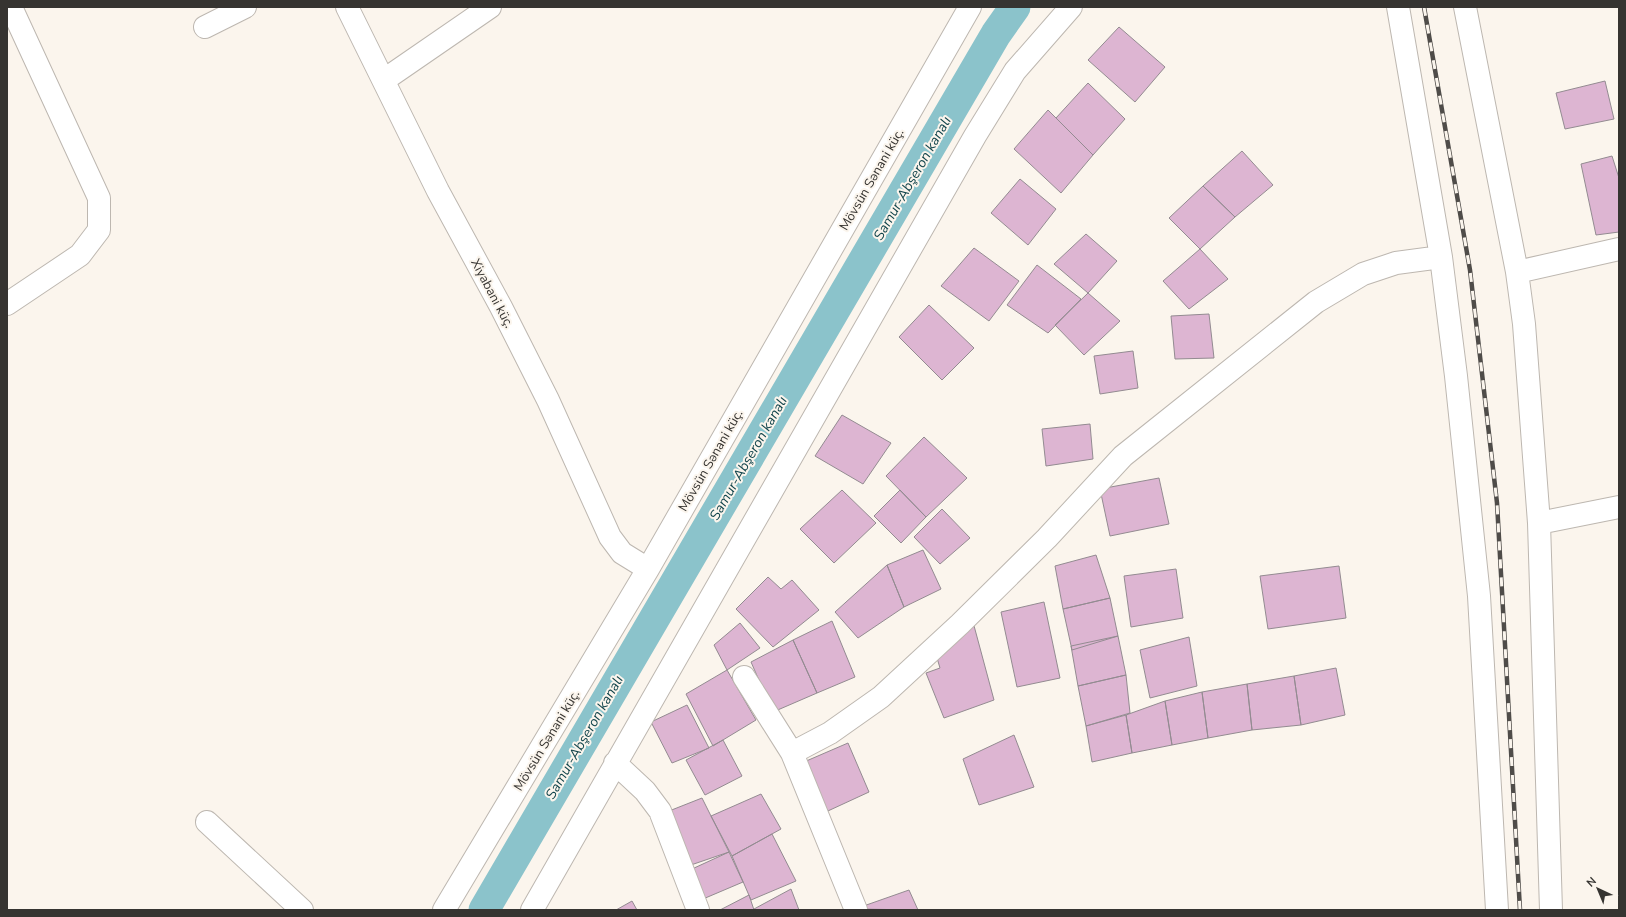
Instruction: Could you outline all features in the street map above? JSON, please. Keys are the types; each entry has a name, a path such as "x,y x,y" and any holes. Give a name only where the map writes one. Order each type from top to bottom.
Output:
{"street":[{"path":"7,304 80,255 99,230 99,198 12,7"},
{"path":"205,27 245,7"},
{"name":"Xiyabani küç.","path":"347,7 438,191 501,307 545,393 610,537 622,553 648,569"},
{"path":"384,80 490,7"},
{"name":"Mövsün Sənani küç.","path":"444,910 648,569 970,7"},
{"path":"532,910 975,136 1015,71 1071,7"},
{"path":"1398,7 1441,257 1456,376 1479,596 1497,910"},
{"path":"1465,7 1516,272 1524,324 1540,523 1551,910"},
{"path":"1516,272 1619,249"},
{"path":"792,753 830,733 881,697 960,624 1047,538 1124,456 1316,302 1363,274 1396,263 1441,257"},
{"path":"1540,523 1619,506"},
{"path":"744,677 792,753 856,910"},
{"path":"615,763 645,791 660,811 698,910"},
{"path":"207,822 302,910"}],"building":[{"path":"1119,27 1165,67 1135,102 1088,60"},
{"path":"1605,81 1614,119 1565,129 1556,93"},
{"path":"1088,83 1125,119 1093,155 1056,118"},
{"path":"1048,110 1093,155 1061,193 1014,149"},
{"path":"1242,151 1273,185 1235,217 1203,186"},
{"path":"1612,156 1619,178 1619,232 1596,235 1581,164"},
{"path":"1020,179 1056,209 1028,245 991,213"},
{"path":"1203,186 1235,217 1200,249 1169,218"},
{"path":"1086,234 1117,261 1088,293 1054,264"},
{"path":"974,248 1019,281 989,321 941,286"},
{"path":"1200,249 1228,279 1189,309 1163,281"},
{"path":"1037,265 1081,299 1048,333 1007,305"},
{"path":"1088,293 1120,321 1084,355 1055,325"},
{"path":"929,305 974,348 942,380 899,337"},
{"path":"1209,314 1214,358 1175,359 1171,316"},
{"path":"1133,351 1138,388 1100,394 1094,356"},
{"path":"842,415 891,443 863,484 815,456"},
{"path":"1090,424 1093,459 1046,466 1042,429"},
{"path":"924,437 967,478 926,517 886,476"},
{"path":"1159,478 1169,524 1110,536 1100,489"},
{"path":"842,490 876,523 834,563 800,529"},
{"path":"900,490 926,517 901,543 874,516"},
{"path":"942,509 970,538 940,564 914,537"},
{"path":"923,550 941,589 904,607 887,565"},
{"path":"1096,555 1110,598 1063,609 1055,566"},
{"path":"887,565 904,607 858,638 835,612"},
{"path":"1339,566 1346,618 1268,629 1260,576"},
{"path":"1176,569 1183,618 1131,627 1124,576"},
{"path":"768,577 781,589 792,580 819,610 773,647 736,609"},
{"path":"1110,598 1118,636 1072,650 1063,609"},
{"path":"1044,602 1060,678 1017,687 1001,612"},
{"path":"832,621 855,677 817,693 793,640"},
{"path":"973,622 994,700 944,718 926,673 940,668 934,648"},
{"path":"740,623 760,648 727,670 714,645"},
{"path":"1118,636 1126,675 1078,686 1071,646"},
{"path":"1189,637 1197,686 1150,698 1140,650"},
{"path":"793,640 817,693 773,712 751,662"},
{"path":"1336,668 1345,715 1301,725 1294,676"},
{"path":"727,670 756,720 713,746 686,694"},
{"path":"1126,675 1130,713 1086,726 1078,686"},
{"path":"1294,676 1301,725 1252,730 1247,684"},
{"path":"1247,684 1252,730 1208,738 1202,692"},
{"path":"1202,692 1208,738 1172,745 1165,701"},
{"path":"1165,701 1172,745 1132,753 1126,715"},
{"path":"687,705 709,748 672,763 651,722"},
{"path":"1126,715 1132,753 1092,762 1086,726"},
{"path":"1014,735 1034,787 979,805 963,759"},
{"path":"723,740 742,776 705,795 686,760"},
{"path":"848,743 869,792 817,816 797,765"},
{"path":"761,794 781,829 732,856 711,816"},
{"path":"702,798 729,852 685,867 664,813"},
{"path":"772,834 796,881 751,900 732,856"},
{"path":"729,852 743,882 703,899 692,869"},
{"path":"791,889 799,910 754,910 754,909"},
{"path":"909,890 918,910 855,909"},
{"path":"749,895 754,910 720,910"},
{"path":"632,901 637,910 616,910"}],"waterway":[{"name":"Samur-Abşeron kanalı","path":"484,910 996,34 1015,7"}],"railway":[{"path":"1424,7 1470,270 1497,503 1520,910"}]}
